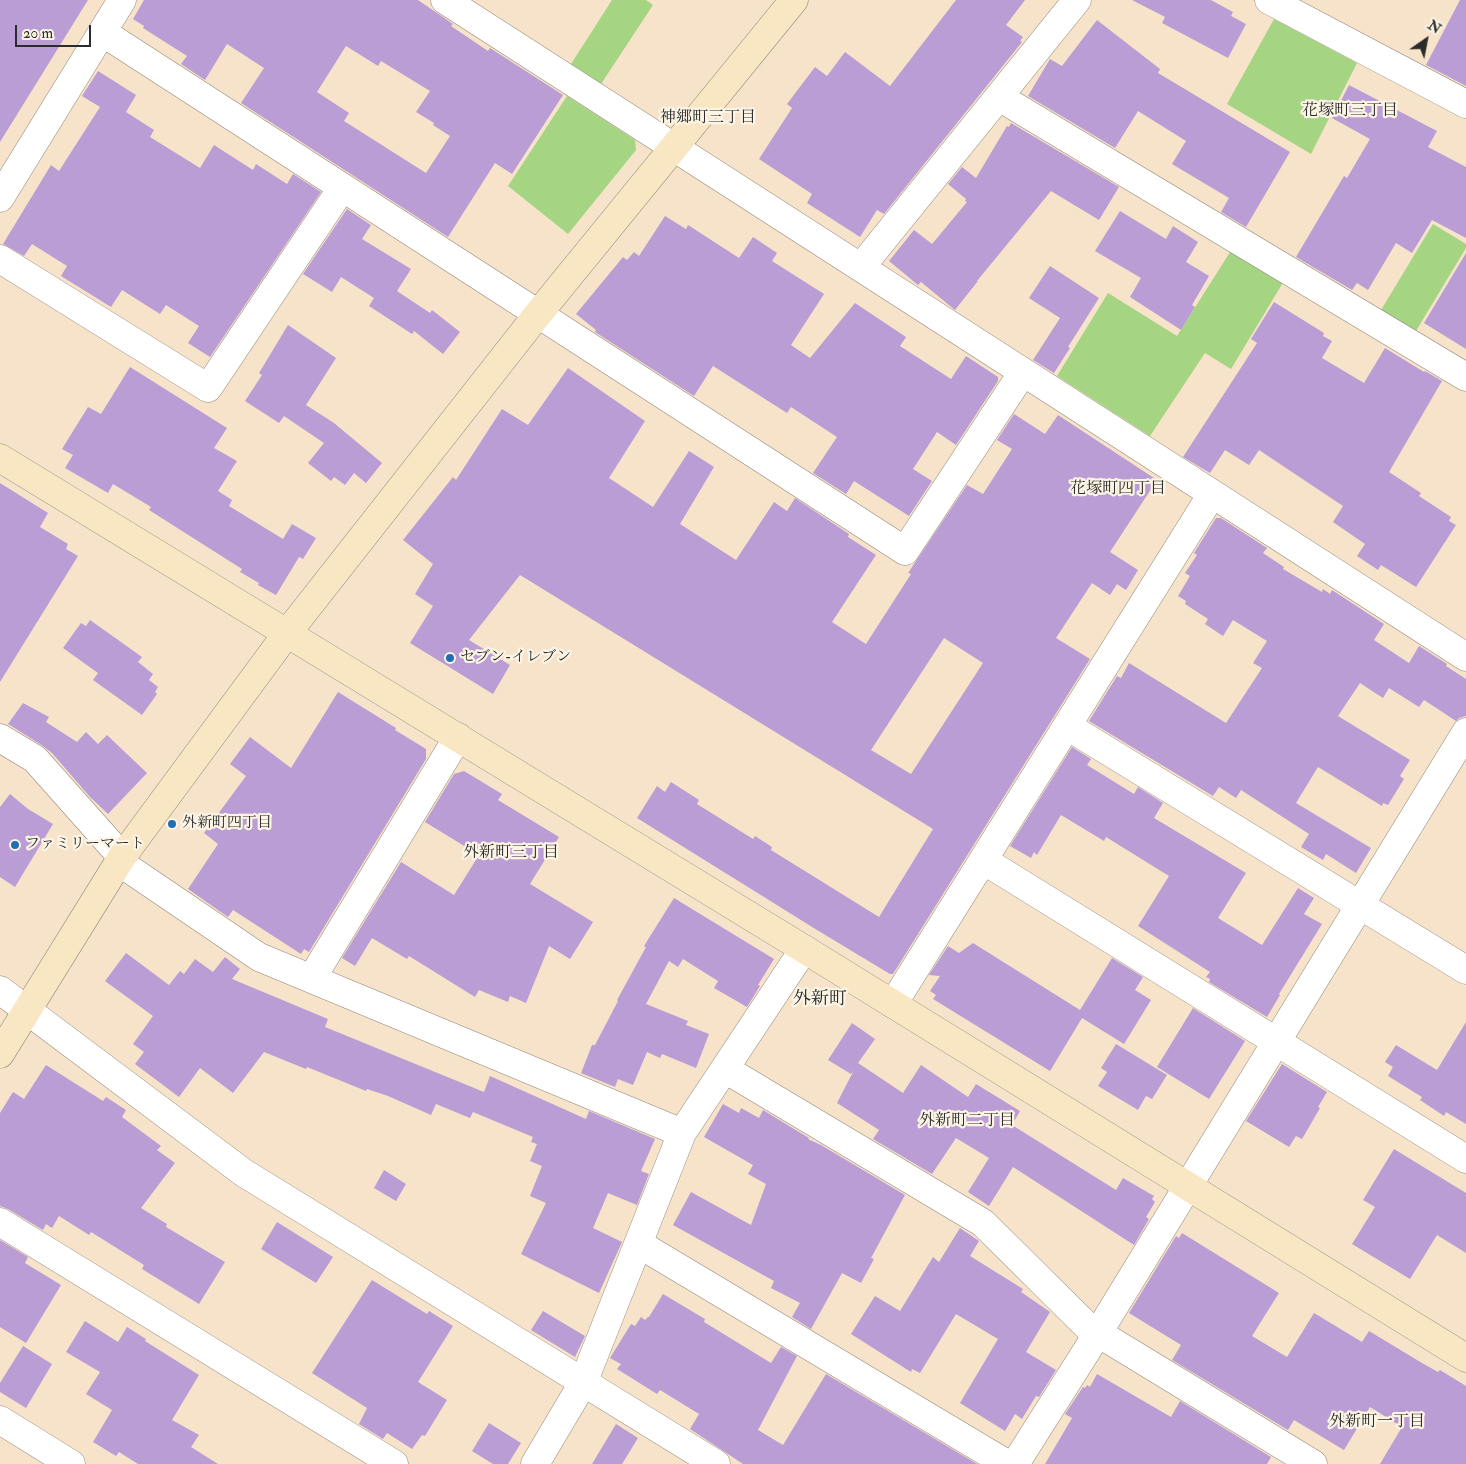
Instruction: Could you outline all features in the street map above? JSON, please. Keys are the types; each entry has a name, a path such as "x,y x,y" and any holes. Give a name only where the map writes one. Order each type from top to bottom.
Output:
{"street":[{"path":"0,198 122,0"},
{"path":"445,0 1466,656"},
{"path":"0,1054 120,859 288,632 538,314 794,0"},
{"path":"861,267 1077,0"},
{"path":"1269,0 1466,104"},
{"path":"102,32 905,550 1023,372"},
{"path":"999,97 1466,377"},
{"path":"0,259 208,388 342,188"},
{"path":"0,458 288,632 1466,1358"},
{"path":"893,1004 1212,494"},
{"path":"1067,726 1466,970"},
{"path":"1015,1464 1097,1334 1466,732"},
{"path":"312,978 458,737"},
{"path":"0,738 35,759 120,859 259,957 682,1133"},
{"path":"983,860 1466,1158"},
{"path":"535,1464 584,1383 682,1133 804,949"},
{"path":"0,990 26,1012 244,1173 716,1464"},
{"path":"725,1069 983,1222 1097,1334 1313,1464"},
{"path":"0,1222 394,1464"},
{"path":"639,1244 1008,1464"},
{"path":"0,1420 71,1464"}],"green space":[{"path":"612,0 646,0 653,5 601,84 571,64"},
{"path":"1274,19 1357,63 1311,154 1227,104"},
{"path":"567,96 635,140 636,150 568,234 508,186"},
{"path":"1433,224 1466,244 1466,248 1416,331 1381,310"},
{"path":"1232,249 1284,281 1231,369 1205,353 1150,436 1057,376 1108,293 1177,336"}],"building":[{"path":"0,0 88,0 0,142"},
{"path":"144,0 418,0 453,24 451,26 488,51 490,48 563,95 512,174 495,163 448,237 241,103 264,68 227,44 205,80 181,64 187,56 143,28 144,26 133,19","holes":["346,46 378,66 381,61 430,91 416,112 450,136 426,173 344,121 349,113 317,92"]},
{"path":"956,0 1025,0 1006,25 1023,37 1020,41 1022,42 884,214 877,210 860,237 807,203 812,194 759,159 792,108 787,104 815,67 827,76 845,52 890,86"},
{"path":"1132,0 1211,0 1233,12 1231,16 1246,24 1228,58 1162,23 1165,17"},
{"path":"1460,0 1466,0 1466,86 1426,65"},
{"path":"1097,20 1160,69 1158,73 1290,152 1246,227 1221,212 1229,198 1172,164 1186,141 1138,111 1115,148 1028,96 1050,59 1062,66"},
{"path":"98,71 136,95 126,112 154,130 150,137 200,168 214,145 253,170 256,164 287,184 293,174 321,192 210,357 188,343 199,326 166,305 160,314 122,290 111,307 61,276 67,266 32,244 24,256 3,244 51,165 59,171 100,107 82,96"},
{"path":"1349,85 1437,131 1428,147 1466,167 1466,238 1432,220 1412,253 1396,243 1368,290 1357,283 1352,290 1296,257 1344,176 1347,178 1370,139 1332,118"},
{"path":"1011,123 1119,187 1099,220 1051,191 955,310 921,282 918,285 889,261 914,230 932,244 967,202 948,184 962,167 976,178 1007,126 1009,127"},
{"path":"347,209 371,225 362,239 411,269 397,291 430,313 432,310 460,332 443,354 414,331 412,334 369,306 374,298 341,277 332,292 303,274"},
{"path":"1120,211 1166,239 1173,226 1198,242 1186,262 1209,276 1192,305 1195,307 1181,330 1130,297 1141,278 1095,251"},
{"path":"665,216 686,229 688,225 739,258 753,237 777,253 772,261 824,294 791,345 810,358 855,303 906,337 900,346 951,379 966,356 998,377 998,381 956,445 937,432 913,469 932,481 909,516 854,481 846,494 813,473 837,437 791,407 787,413 713,366 694,396 595,332 596,330 576,314 623,257 627,260 634,252 639,256"},
{"path":"1466,253 1466,349 1424,323"},
{"path":"1050,266 1099,298 1054,373 1033,360 1060,318 1029,298"},
{"path":"1274,302 1324,333 1323,336 1332,341 1322,358 1364,383 1385,348 1442,381 1389,472 1421,493 1419,496 1451,517 1449,521 1456,525 1416,587 1381,565 1378,570 1357,556 1365,544 1333,522 1343,506 1259,450 1249,465 1225,450 1210,473 1183,457 1257,343 1251,339"},
{"path":"288,325 336,358 306,405 334,423 382,463 366,483 354,473 345,485 334,477 331,481 308,463 324,443 284,416 279,423 245,401 262,375 259,373"},
{"path":"130,367 227,428 214,448 237,461 218,491 232,500 229,506 283,539 292,524 316,538 303,559 299,557 276,595 240,572 242,569 149,510 151,507 113,484 108,493 65,468 73,455 62,449 88,407 101,414"},
{"path":"568,368 645,421 609,478 653,507 689,451 714,467 680,524 736,560 774,502 787,511 795,498 849,534 848,537 876,555 832,622 866,644 911,574 908,573 967,485 983,494 1012,449 997,440 1014,414 1045,434 1058,415 1157,480 1110,552 1138,570 1126,590 1117,584 1110,595 1092,583 1056,638 1090,659 893,974 890,974 817,930 637,818 657,786 665,792 671,782 699,800 697,804 753,839 755,836 772,847 771,850 879,917 933,829 520,575 469,640 510,665 493,694 410,643 433,606 415,594 433,564 403,540 453,477 456,480 502,409 528,425","holes":["944,638 983,663 911,774 871,750"]},
{"path":"0,483 48,513 40,527 68,544 66,549 78,556 0,682"},
{"path":"1216,518 1221,518 1267,548 1263,553 1284,567 1283,569 1322,592 1323,589 1330,594 1332,590 1384,624 1374,640 1409,663 1419,646 1466,679 1466,716 1456,721 1424,700 1419,707 1389,688 1383,698 1360,683 1338,716 1410,760 1400,776 1404,779 1388,805 1383,803 1382,806 1318,767 1296,803 1371,848 1356,873 1326,854 1323,860 1301,847 1309,834 1241,790 1236,798 1219,787 1213,796 1089,721 1117,676 1121,678 1129,663 1226,723 1262,668 1253,663 1267,641 1233,620 1223,636 1205,624 1208,619 1185,604 1186,601 1178,596 1190,576 1185,573 1197,555 1194,553"},
{"path":"90,620 142,657 138,662 153,674 149,680 158,687 155,692 157,694 142,715 93,680 98,673 63,648 81,623 86,626"},
{"path":"338,692 426,749 426,759 309,952 304,949 301,954 233,910 228,917 188,889 218,844 204,833 246,776 230,764 250,737 291,768"},
{"path":"23,703 49,717 46,722 77,742 86,732 98,744 107,735 147,773 108,814 90,797 52,753 8,724"},
{"path":"1072,747 1091,759 1087,765 1134,794 1138,787 1163,803 1154,818 1246,873 1218,918 1262,945 1298,888 1314,898 1304,914 1322,924 1267,1017 1209,982 1210,979 1206,977 1210,972 1138,926 1169,876 1106,837 1104,841 1061,815 1037,855 1034,852 1031,858 1010,846"},
{"path":"464,771 502,794 498,800 559,837 530,884 593,922 570,959 549,946 526,1003 510,996 508,1002 479,990 475,997 409,956 407,959 372,938 355,966 342,958 401,862 454,895 479,855 425,822 454,774"},
{"path":"10,794 28,809 53,824 15,887 0,877 0,807"},
{"path":"674,898 774,959 758,985 760,986 747,1007 714,988 718,981 683,959 678,967 669,961 646,1004 688,1021 686,1025 709,1034 696,1068 662,1054 660,1058 647,1052 633,1085 618,1079 615,1087 581,1073 592,1045 595,1045 646,947 644,946"},
{"path":"973,943 1080,1010 1112,958 1143,977 1135,990 1151,1000 1124,1044 1082,1018 1050,1071 933,999 936,995 930,991 940,976 929,975 948,946 959,953"},
{"path":"126,953 169,985 180,971 184,974 195,959 213,972 225,957 240,969 232,979 328,1019 325,1027 484,1092 490,1076 586,1119 589,1111 655,1139 641,1171 649,1174 637,1205 608,1193 593,1228 622,1242 599,1293 521,1254 546,1203 530,1196 542,1166 530,1161 537,1144 531,1142 533,1137 473,1112 470,1118 436,1104 431,1115 388,1096 367,1089 366,1091 264,1052 233,1093 200,1068 179,1097 135,1064 144,1052 133,1044 153,1016 105,981"},
{"path":"1193,1008 1245,1041 1209,1099 1157,1067"},
{"path":"1466,1022 1466,1124 1446,1112 1444,1116 1420,1100 1422,1097 1388,1076 1393,1067 1385,1062 1396,1045 1437,1070"},
{"path":"852,1023 875,1039 858,1063 903,1093 921,1065 968,1097 976,1084 1020,1111 1012,1125 1116,1190 1123,1178 1154,1196 1152,1199 1155,1202 1146,1217 1149,1219 1134,1245 1013,1167 989,1206 968,1192 989,1158 956,1138 932,1174 873,1139 879,1130 837,1103 854,1070 851,1074 828,1060"},
{"path":"1116,1044 1167,1075 1152,1099 1146,1096 1138,1110 1098,1086 1107,1072 1101,1068"},
{"path":"1282,1064 1327,1092 1302,1139 1296,1136 1289,1147 1246,1121"},
{"path":"46,1065 103,1101 106,1097 126,1110 122,1117 161,1146 157,1150 175,1163 141,1208 167,1224 166,1227 225,1262 199,1304 142,1269 144,1265 91,1232 89,1235 59,1216 52,1228 46,1224 43,1230 0,1206 0,1113 13,1092 24,1099"},
{"path":"723,1104 739,1113 741,1108 759,1118 763,1110 808,1139 905,1195 871,1258 874,1259 861,1283 842,1273 811,1329 792,1317 800,1303 771,1288 774,1281 673,1225 691,1192 751,1225 766,1184 748,1174 753,1165 704,1137"},
{"path":"1394,1149 1466,1193 1466,1253 1437,1235 1410,1279 1352,1244 1375,1207 1363,1200"},
{"path":"384,1170 406,1184 396,1201 374,1188"},
{"path":"277,1222 333,1257 316,1283 261,1249"},
{"path":"960,1228 979,1241 970,1256 1023,1289 1021,1292 1050,1312 1026,1352 1056,1370 1039,1397 1036,1396 1022,1419 1015,1414 1005,1431 960,1403 998,1339 956,1314 920,1373 912,1369 911,1372 851,1334 875,1296 900,1311 933,1257 939,1262"},
{"path":"1182,1233 1279,1293 1252,1336 1287,1357 1314,1313 1362,1342 1369,1331 1422,1363 1438,1372 1440,1370 1466,1386 1466,1464 1380,1464 1402,1427 1370,1407 1344,1450 1294,1420 1288,1430 1172,1360 1181,1345 1129,1313 1176,1236 1179,1238"},
{"path":"0,1240 28,1257 25,1263 61,1285 26,1343 0,1327"},
{"path":"372,1280 427,1314 429,1311 453,1326 418,1382 447,1400 425,1436 422,1435 412,1449 387,1433 383,1439 359,1424 367,1408 312,1373"},
{"path":"663,1294 705,1319 704,1322 771,1363 781,1347 797,1356 758,1430 783,1445 826,1374 977,1464 743,1464 690,1429 699,1414 660,1390 657,1394 617,1369 621,1364 610,1358 631,1324 635,1326 641,1317 645,1320 649,1317"},
{"path":"543,1311 585,1336 575,1357 531,1330"},
{"path":"85,1321 118,1342 127,1327 146,1339 145,1341 199,1375 172,1420 199,1435 191,1447 218,1464 138,1464 119,1452 116,1456 93,1442 112,1410 86,1394 100,1372 66,1352"},
{"path":"23,1346 52,1364 26,1408 0,1392 0,1383"},
{"path":"1097,1374 1171,1417 1180,1401 1271,1457 1267,1464 1045,1464 1072,1418 1065,1414 1083,1387 1085,1388 1087,1385 1090,1387"},
{"path":"489,1423 521,1443 508,1464 493,1464 472,1451"},
{"path":"616,1424 638,1438 622,1464 592,1464"}],"place":[{"name":"セブン-イレブン","path":"450,658"},
{"name":"外新町四丁目","path":"172,824"},
{"name":"ファミリーマート","path":"15,845"}],"district":[{"name":"花塚町三丁目","path":"1350,112"},
{"name":"神郷町三丁目","path":"708,119"},
{"name":"花塚町四丁目","path":"1118,490"},
{"name":"外新町三丁目","path":"511,854"},
{"name":"外新町","path":"820,1000"},
{"name":"外新町二丁目","path":"967,1122"},
{"name":"外新町一丁目","path":"1377,1423"}]}
